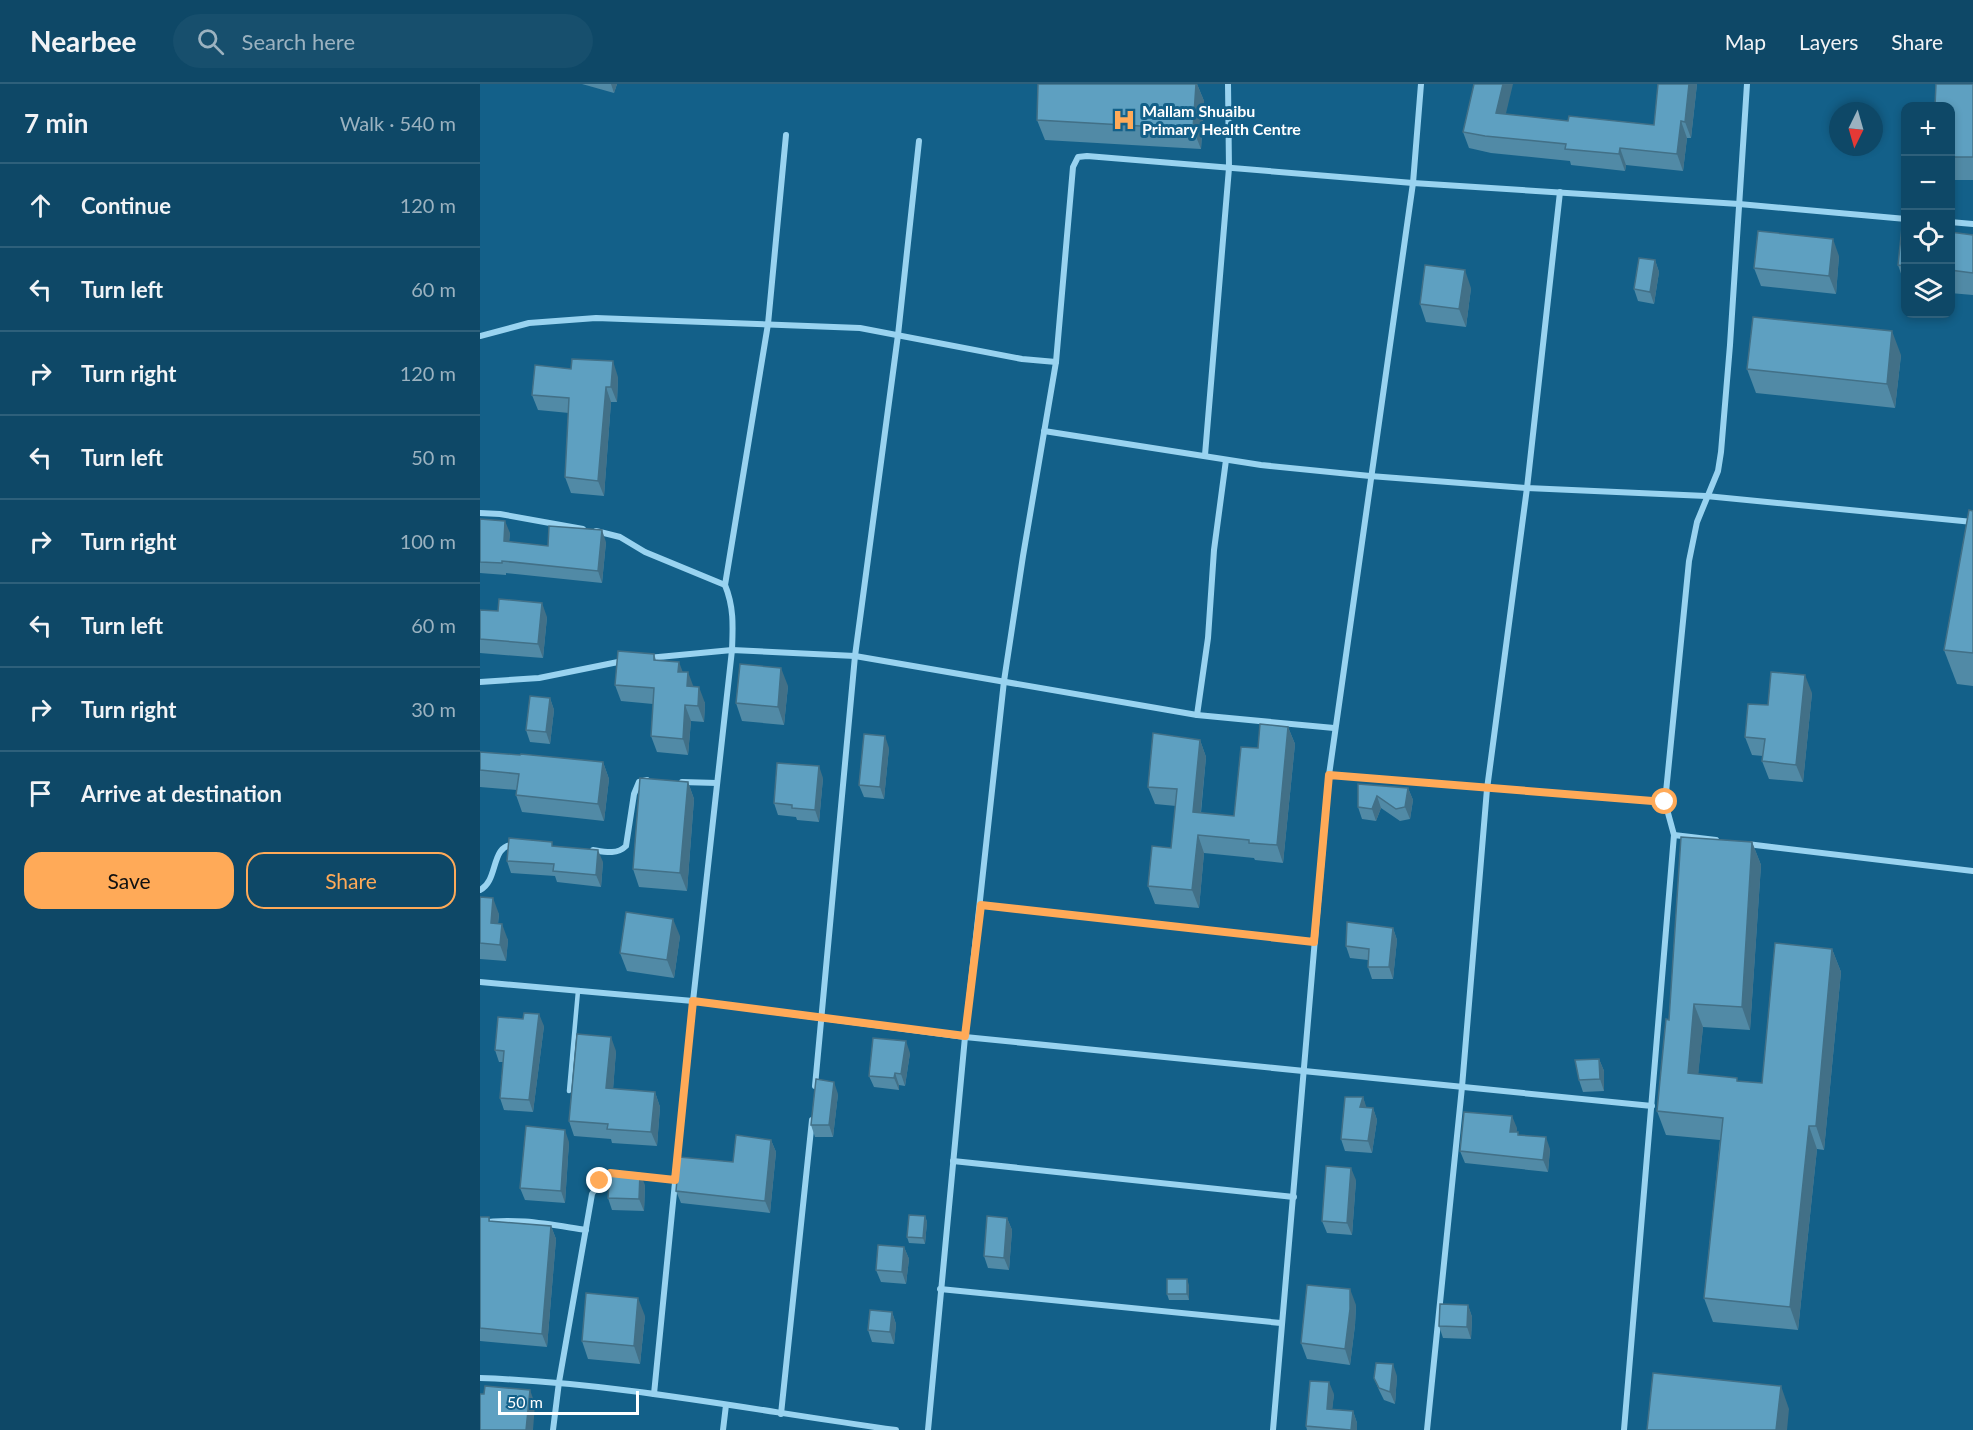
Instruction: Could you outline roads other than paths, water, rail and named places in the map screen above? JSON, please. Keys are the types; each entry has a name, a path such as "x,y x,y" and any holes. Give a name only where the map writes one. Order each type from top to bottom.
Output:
{"street":[{"path":"1204,456 1229,168 1228,84"},
{"path":"1273,1430 1334,728 1413,183 1421,84"},
{"path":"1624,1430 1674,835 1665,802 1689,561 1697,522 1718,471 1721,452 1747,84"},
{"path":"654,1394 693,1001 732,650 734,617 725,585 768,324 786,135"},
{"path":"815,1088 855,656 898,335 919,141"},
{"path":"928,1430 965,1036 1004,681 1056,362 1073,167 1077,157 1413,183 1739,204 1901,219"},
{"path":"1427,1430 1462,1088 1487,789 1527,488 1560,192"},
{"path":"1955,222 1973,224"},
{"path":"480,336 529,323 596,318 860,328 1022,359 1056,362"},
{"path":"1044,431 1226,460 1370,476 1527,488 1706,496 1973,522"},
{"path":"1197,715 1209,638 1214,550 1226,460"},
{"path":"480,513 500,514 620,537 645,552 725,585"},
{"path":"642,659 732,650 855,656 1197,715 1334,728"},
{"path":"480,682 539,678 631,660"},
{"path":"1329,775 1665,802"},
{"path":"588,850 621,851 626,846 634,794 639,782 659,781"},
{"path":"671,781 717,783"},
{"path":"1674,835 1720,840"},
{"path":"1743,843 1973,871"},
{"path":"480,890 486,887 492,878 498,853 508,844 520,845"},
{"path":"981,905 1314,942"},
{"path":"480,982 693,1001 965,1036 1652,1106"},
{"path":"781,1414 813,1112"},
{"path":"953,1161 1294,1197"},
{"path":"554,1430 559,1382 592,1194 600,1181 610,1173 675,1180"},
{"path":"480,1223 529,1222 586,1230"},
{"path":"940,1289 1281,1323"},
{"path":"480,1378 559,1382 896,1430"},
{"path":"723,1430 726,1404"}],"lane":[{"path":"569,1091 578,991"}],"place":[{"name":"Mallam Shuaibu Primary Health Centre","path":"1124,120"}]}
